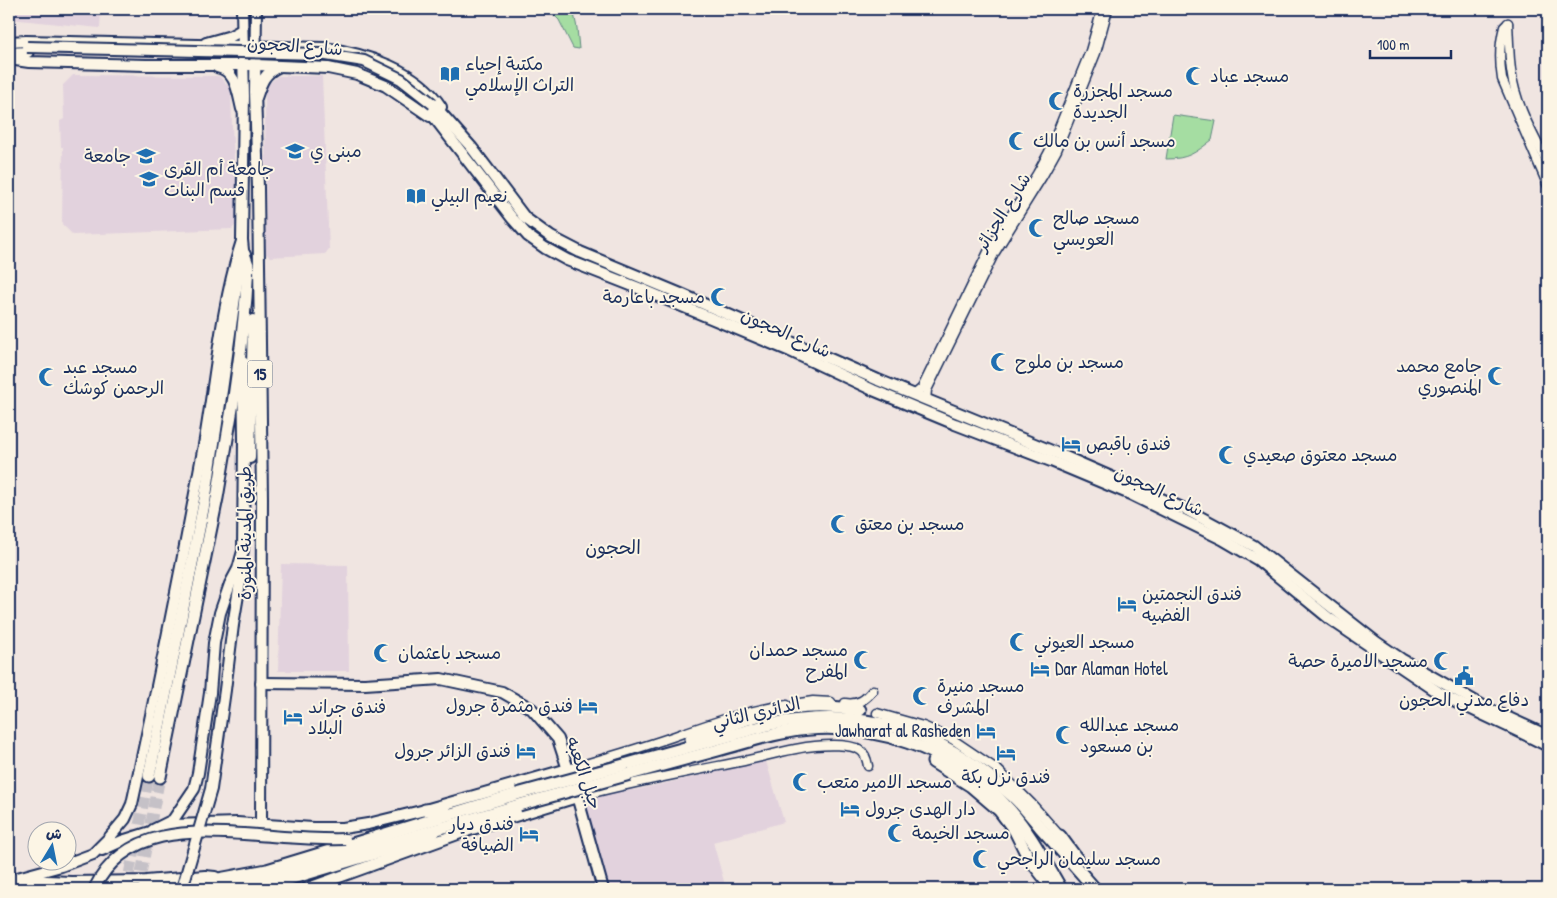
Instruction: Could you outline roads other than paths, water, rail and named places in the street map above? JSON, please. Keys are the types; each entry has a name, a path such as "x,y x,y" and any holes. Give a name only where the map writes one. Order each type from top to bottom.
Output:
{"highway":[{"path":"154,776 205,499 239,265 244,254"},
{"path":"624,764 730,724 774,712 825,707 856,707"},
{"name":"الدائري الثاني","path":"518,800 624,764 771,724 816,718 858,719 881,723 919,735 958,753 1011,794 1095,889"},
{"name":"الدائري الثاني","path":"518,800 788,732 824,729 873,732 915,744 950,761 978,780 1021,823 1061,889"},
{"path":"933,762 971,786 998,810 1014,832 1028,857 1053,889"},
{"path":"466,831 518,800"},
{"path":"144,889 192,884 267,870 453,813 518,800"},
{"path":"425,810 453,813"},
{"path":"221,889 269,879 496,812"},
{"path":"1060,836 1085,869 1095,889"}],"main road":[{"path":"153,830 173,820 194,790 210,694 214,643 220,613 230,584 238,569 243,551 244,254 242,240 242,9"},
{"name":"طريق المدينة المنورة","path":"256,9 262,498 261,824"},
{"path":"193,46 231,36 242,30"},
{"path":"9,44 26,41 325,48 349,51 386,64 422,85 435,98 455,128"},
{"name":"شارع الحجون","path":"9,44 28,49"},
{"name":"شارع الحجون","path":"9,53 28,49 320,54 364,62 401,79 455,128 525,218 551,237 580,252 1189,511 1254,546 1376,642 1401,659 1487,708 1548,736"},
{"path":"9,59 29,62 256,65 328,68 357,74 386,86 437,121"},
{"path":"201,65 223,68 233,77 243,112"},
{"path":"256,100 260,85 268,72 281,66"},
{"name":"شارع الحجون","path":"430,106 437,121 528,236 567,260 642,289 790,352 882,394 1130,494 1222,539 1258,560 1330,619 1438,692 1548,746"},
{"path":"93,854 124,819 132,804 195,495 234,264 242,240"},
{"name":"طريق المدينة المنورة","path":"182,889 211,789 248,522 252,426 254,259 259,242"},
{"name":"جبل الكعبه","path":"261,683 365,684 441,679 502,692 532,709 558,739 577,796 603,889"},
{"path":"9,880 61,866 122,841 173,825 189,823 261,824 291,828 343,828 425,810 568,769"},
{"path":"306,889 466,831 577,796"},
{"path":"258,889 424,839 440,829"},
{"path":"94,889 112,863 127,850 165,835 210,831 317,840 372,838"},
{"path":"9,880 72,882 146,881 206,876 226,878"}],"street":[{"name":"شارع الجزائر","path":"914,395 922,388 991,247 1049,152 1090,51 1102,9"},
{"name":"شارع الجزائر","path":"926,400 927,390 994,254 1042,178 1057,150 1096,54 1108,9"},
{"path":"1548,164 1524,118 1516,94 1511,71 1508,24 1504,27 1500,43 1502,78 1548,186"},
{"path":"568,769 771,706 813,701 856,707 873,690"},
{"path":"877,713 923,726 952,739 998,770 1060,836"},
{"path":"577,796 814,746 829,745 856,748 862,751 868,766"}],"tunnel":[{"path":"126,889 149,776"},
{"path":"138,889 160,777"}],"place":[{"name":"مكتبة إحياء التراث الإسلامي","path":"450,74"},
{"name":"مسجد عباد","path":"1195,76"},
{"name":"مسجد المجزرة الجديدة","path":"1058,101"},
{"name":"مسجد أنس بن مالك","path":"1018,141"},
{"name":"مبنى ي","path":"295,151"},
{"name":"جامعة","path":"146,156"},
{"name":"جامعة أم القرى قسم البنات","path":"149,179"},
{"name":"نعيم البيلي","path":"416,196"},
{"name":"مسجد صالح العويسي","path":"1038,228"},
{"name":"مسجد باعارمة","path":"720,297"},
{"name":"مسجد بن ملوح","path":"1000,362"},
{"name":"جامع محمد المنصوري","path":"1497,376"},
{"name":"مسجد عبد الرحمن كوشك","path":"48,377"},
{"name":"فندق باقبص","path":"1071,444"},
{"name":"مسجد معتوق صعيدي","path":"1228,455"},
{"name":"مسجد بن معتق","path":"840,524"},
{"name":"فندق النجمتين الفضيه","path":"1127,604"},
{"name":"مسجد العيوني","path":"1019,642"},
{"name":"مسجد باعثمان","path":"383,653"},
{"name":"مسجد حمدان المفرح","path":"863,660"},
{"name":"مسجد الاميرة حصة","path":"1443,661"},
{"name":"Dar Alaman Hotel","path":"1040,669"},
{"name":"دفاع مدني الحجون","path":"1464,676"},
{"name":"مسجد منيرة المشرف","path":"922,696"},
{"name":"فندق مثمرة جرول","path":"588,706"},
{"name":"فندق جراند البلاد","path":"293,717"},
{"name":"Jawharat al Rasheden","path":"986,731"},
{"name":"مسجد عبدالله بن مسعود","path":"1065,735"},
{"name":"فندق الزائر جرول","path":"526,751"},
{"name":"فندق نزل بكة","path":"1006,753"},
{"name":"مسجد الامير متعب","path":"802,782"},
{"name":"دار الهدى جرول","path":"850,809"},
{"name":"مسجد الخيمة","path":"897,833"},
{"name":"فندق ديار الضيافة","path":"529,834"},
{"name":"مسجد سليمان الراجحي","path":"982,859"}],"district":[{"name":"الحجون","path":"613,547"}]}
